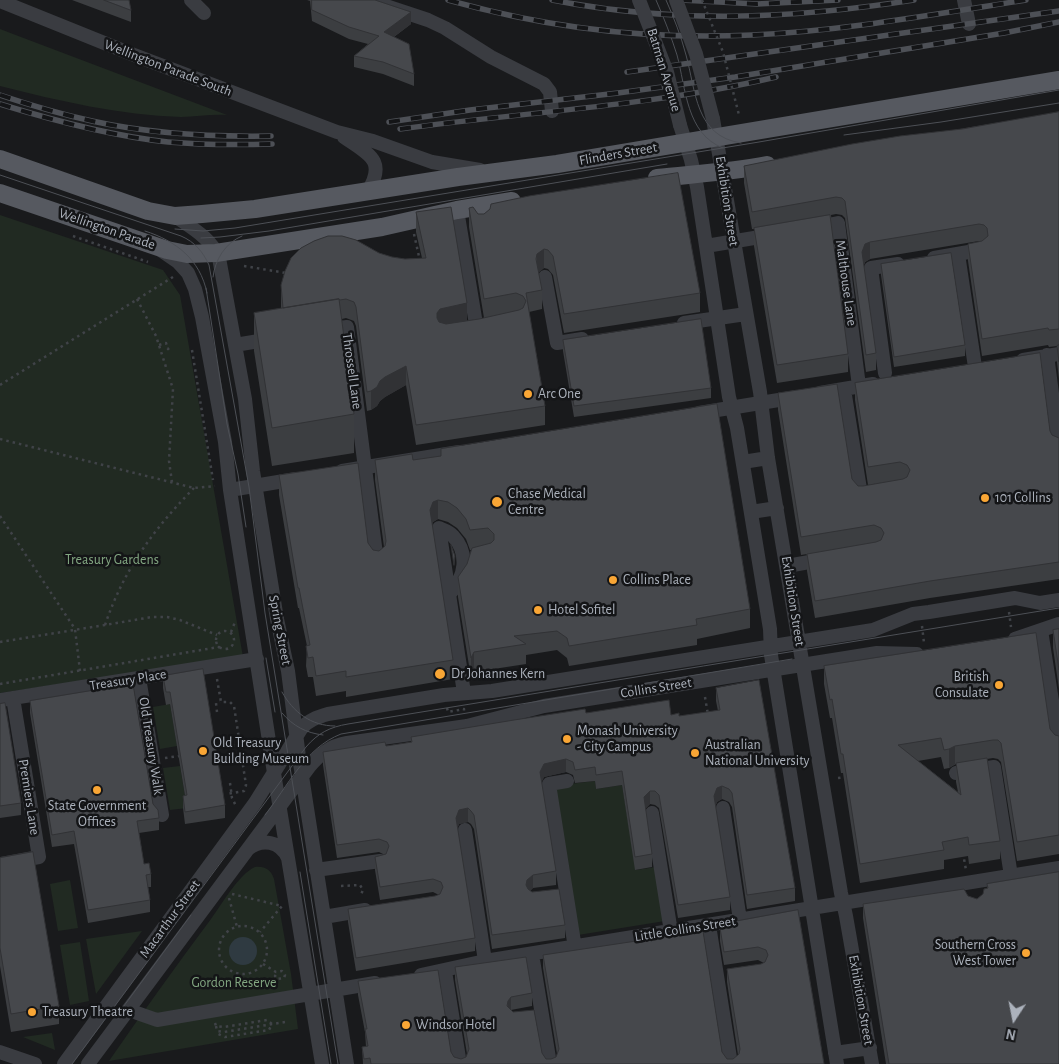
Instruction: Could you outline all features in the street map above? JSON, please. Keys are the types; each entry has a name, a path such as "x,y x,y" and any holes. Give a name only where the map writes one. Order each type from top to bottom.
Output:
{"main road":[{"name":"Flinders Street","path":"175,216 255,209 504,170 584,160 1059,80"},
{"path":"0,159 141,208 175,216"},
{"path":"638,181 694,173 723,172 786,162"},
{"name":"Wellington Parade","path":"0,193 180,253 216,253"},
{"path":"216,253 382,227 457,210 480,212 526,199"}],"street":[{"path":"191,0 204,13"},
{"path":"368,0 428,20 445,28 491,57 544,84 550,92 552,111"},
{"name":"Batman Avenue","path":"639,0 667,72 685,142"},
{"path":"676,0 696,54 717,137"},
{"path":"964,0 969,24"},
{"name":"Wellington Parade South","path":"0,1 134,55 337,132 373,141 438,163 479,170 504,170"},
{"name":"Wellington Parade South","path":"337,132 371,156 374,162 376,178 368,191"},
{"name":"Exhibition Street","path":"717,137 761,402 768,458 843,904 872,1064"},
{"name":"Exhibition Street","path":"685,142 694,173 731,407 736,420 743,462 770,629 773,670 836,1059"},
{"path":"457,210 477,330"},
{"name":"Spring Street","path":"175,216 202,234 216,253 245,399 255,486 277,619 288,671 296,737 347,1064"},
{"name":"Malthouse Lane","path":"706,246 838,224 859,386"},
{"name":"Spring Street","path":"137,239 174,258 188,273 194,284 202,317 225,442 230,490 274,773 322,1064"},
{"path":"684,415 844,389 891,377 871,268 980,250"},
{"path":"958,254 970,368 993,364"},
{"path":"544,277 557,343 596,337"},
{"path":"674,324 746,314"},
{"path":"461,332 493,326"},
{"name":"Throssell Lane","path":"311,332 347,327 364,468"},
{"path":"234,345 284,337"},
{"path":"1011,362 1053,355 1059,447"},
{"path":"844,389 861,495 885,491"},
{"path":"328,474 475,450"},
{"path":"743,462 768,458"},
{"path":"364,468 374,562"},
{"path":"230,490 310,476"},
{"path":"751,512 777,508"},
{"path":"450,594 456,588 463,574 464,560 460,546 452,534 439,528 464,693"},
{"path":"787,566 838,557"},
{"path":"464,560 479,558"},
{"name":"Collins Street","path":"292,705 295,711 302,716 334,713 444,695 492,691 873,630 913,614 1015,598 1040,603 1059,600"},
{"path":"999,642 1020,638 1059,624"},
{"path":"1041,630 1059,746"},
{"name":"Collins Street","path":"280,806 320,755 335,746 467,726 531,708 877,653 918,654 927,648"},
{"name":"Treasury Place","path":"6,699 257,659"},
{"name":"Old Treasury Walk","path":"139,678 162,814"},
{"name":"Premiers Lane","path":"0,864 39,857 6,699"},
{"name":"Collins Street","path":"274,773 296,737 308,722 334,713"},
{"path":"956,773 994,767 1011,876"},
{"name":"Macarthur Street","path":"64,1064 255,803 274,773"},
{"path":"567,781 549,784 575,948"},
{"name":"Macarthur Street","path":"88,1064 280,806"},
{"path":"723,808 740,920"},
{"path":"652,813 671,932"},
{"path":"465,830 486,962"},
{"path":"247,850 258,842 274,844 283,850 290,866"},
{"path":"316,870 380,860"},
{"name":"Little Collins Street","path":"406,978 445,972 469,958 486,962 1059,868"},
{"path":"550,895 566,892"},
{"path":"324,917 378,908"},
{"path":"709,925 730,1064"},
{"path":"532,954 550,1064"},
{"path":"445,972 460,1064"},
{"path":"717,975 734,973"},
{"path":"137,1013 157,1020 386,982"},
{"path":"525,1016 542,1013"},
{"path":"836,1059 870,1048"},
{"path":"0,1052 34,1064"}],"path":[{"path":"702,0 723,52 738,115"},
{"path":"415,239 421,267"},
{"path":"241,265 295,274"},
{"path":"172,272 178,284"},
{"path":"0,385 174,276"},
{"path":"137,299 156,336 173,388 169,461 172,482"},
{"path":"159,345 166,342 169,348"},
{"path":"192,346 216,494"},
{"path":"0,439 194,488 215,486"},
{"path":"105,625 114,600 141,550 166,518 194,488"},
{"path":"0,516 75,630 80,667"},
{"path":"1009,611 1012,632"},
{"path":"0,642 152,617 167,617 180,620 217,635"},
{"path":"231,632 236,621 237,629"},
{"path":"921,625 927,648"},
{"path":"219,646 216,641 217,635 222,631 231,632"},
{"path":"0,684 219,646 228,649 234,643 234,637 231,632"},
{"path":"234,643 240,644 257,659"},
{"path":"218,681 221,702"},
{"path":"444,695 448,712 464,709 467,726"},
{"path":"705,697 709,722"},
{"path":"218,712 216,703 230,702 234,705 246,787 244,791 227,794"},
{"path":"232,746 253,742"},
{"path":"838,778 855,775"},
{"path":"230,783 232,798"},
{"path":"962,845 966,872"},
{"path":"340,886 360,885 363,890 362,896 355,899"},
{"path":"237,927 228,893 282,906 260,932"},
{"path":"245,926 260,932 266,944 267,951 263,964 257,970 249,973 233,972 221,960 219,952 223,936 229,930 237,927 245,926"},
{"path":"263,964 276,972 282,971 285,974 291,974"},
{"path":"276,972 275,977 279,980 283,979 285,974"},
{"path":"224,1027 267,1020 272,1024 285,1022"},
{"path":"216,1026 218,1034 225,1037 269,1030 272,1024"}],"green space":[{"path":"0,29 227,115 158,116 67,102 0,86"},
{"name":"Treasury Gardens","path":"0,215 163,270 180,295 243,657 0,693"},
{"path":"170,704 177,746 160,749 153,707"},
{"path":"180,766 187,808 170,810 163,768"},
{"path":"595,781 596,789 622,785 636,870 656,867 665,921 578,935 553,786"},
{"name":"Gordon Reserve","path":"255,867 267,869 274,879 291,974 298,1029 109,1061 231,890 243,876"},
{"path":"70,880 78,928 58,931 50,884"},
{"path":"142,931 96,994 86,939"},
{"path":"80,942 89,1001 70,1005 60,945"},
{"path":"52,1033 55,1050 23,1037"}],"shaded area":[{"path":"243,937 253,941 257,951 253,961 243,965 233,961 229,951 233,941"}],"building":[{"path":"104,0 129,0 131,10"},
{"path":"312,0 375,0 411,12 384,32 409,44 414,74 383,62 354,56 379,36 349,27 312,10"},
{"path":"1059,112 1059,329 1049,330 1048,328 982,339 968,244 982,241 988,236 987,228 979,224 865,244 862,252 876,353 866,355 845,201 842,198 836,197 752,212 744,166 852,144 962,129"},
{"path":"678,173 700,293 564,314 553,256 548,250 544,249 537,254 536,259 542,290 526,293 545,406 416,425 406,366 385,377 377,387 367,392 354,302 339,299 283,308 281,285 285,271 291,258 301,248 328,236 342,236 356,240 379,253 392,257 405,259 426,258 416,212 451,207 467,303 440,309 437,313 439,322 446,324 519,310 523,308 526,301 523,296 516,293 484,299 469,208 473,207 478,214 484,214 490,209 491,204 529,196"},
{"path":"830,215 848,354 777,365 754,228"},
{"path":"951,253 965,345 894,357 881,264"},
{"path":"339,299 354,414 272,428 254,313"},
{"path":"701,319 711,388 574,406 563,340"},
{"path":"1059,345 1059,362 1057,346"},
{"path":"1040,353 1050,431 1052,435 1059,438 1059,562 930,581 815,601 807,554 876,542 881,540 884,533 881,528 874,525 801,537 778,393 837,384 852,479 858,486 863,486 903,479 907,477 910,470 907,465 900,462 868,467 855,383"},
{"path":"717,404 750,609 696,619 697,625 569,646 567,638 557,631 514,636 526,644 474,652 471,658 458,577 467,564 472,548 491,543 494,540 494,534 488,528 470,530 466,519 457,508 448,502 438,500 433,502 430,510 453,660 346,677 346,671 316,676 313,657 308,658 306,646 310,645 298,588 279,475 358,463 368,543 373,550 379,551 385,546 386,541 375,460 412,454 413,460 441,456 441,449"},
{"path":"451,545 455,556 454,565"},
{"path":"1059,629 1059,670 1053,630"},
{"path":"1036,633 1050,729 1055,735 1059,736 1059,835 1017,842 1001,743 998,740 955,746 944,750 941,738 898,745 961,795 956,763 987,758 1000,841 969,845 968,837 942,842 944,850 860,864 843,754 841,754 832,699 830,700 824,666"},
{"path":"203,669 225,805 185,812 183,796 187,795 170,692 166,692 163,676"},
{"path":"759,680 795,888 747,895 732,793 729,789 722,786 717,788 714,796 730,897 678,905 659,795 655,791 650,791 644,797 652,854 635,857 622,771 596,775 595,767 575,770 573,762 566,759 544,764 540,772 556,871 533,875 527,880 526,885 532,892 559,889 565,925 492,935 474,815 468,808 459,810 456,818 475,938 356,958 348,909 435,896 440,894 443,887 441,882 433,879 380,887 375,857 386,854 389,846 387,842 379,839 337,845 323,752 385,742 386,746 412,742 411,737 585,709 586,713 669,700 671,715 679,713 679,716 720,710 716,688"},
{"name":"State Government Offices","path":"133,684 153,804 158,810 159,818 137,821 144,864 149,863 151,874 146,875 150,900 88,910 74,831 52,835 30,701"},
{"name":"State Government Offices","path":"5,703 21,803 0,806 0,704"},
{"path":"33,852 59,1006 11,1014 0,948 0,858"},
{"path":"1059,872 1059,1064 889,1064 863,904 964,889 968,896 977,899 983,894 984,889 988,888 987,884"},
{"path":"798,910 824,1064 371,1064 370,1058 364,1059 362,1047 368,1046 365,1029 367,1029 358,981 438,970 451,1052 454,1057 461,1059 466,1057 469,1049 455,967 526,957 532,993 511,997 507,1006 513,1012 534,1010 542,1053 546,1059 551,1059 556,1057 559,1049 543,955 703,931 722,1052 727,1059 733,1059 739,1054 740,1049 727,969 761,964 765,962 768,955 766,950 758,947 724,952 720,928 723,928 722,924"}],"tram line":[{"path":"656,0 677,55 689,109 701,132 723,148"},
{"path":"666,0 682,41 696,97 706,122 714,131 726,139 741,143"},
{"path":"175,229 203,231 235,228 759,142 1059,90"},
{"path":"844,135 1059,103"},
{"path":"201,238 269,231 667,164"},
{"path":"0,175 181,236 198,248 209,265 249,487 265,613 338,1064"},
{"path":"145,231 167,240 185,253 199,270 207,293"},
{"path":"213,277 216,264 222,253 231,243 242,236"},
{"path":"206,288 227,424 238,474 246,527"},
{"path":"72,1064 306,747 320,734 330,729 348,724 1059,608"},
{"path":"266,658 275,712"},
{"path":"265,815 307,758 328,740 341,734 792,659"},
{"path":"282,692 297,712 311,721 318,724 335,726"},
{"path":"282,713 300,728 311,733 323,735"},
{"path":"300,872 331,1064"},
{"path":"118,1014 191,915"}],"railway":[{"path":"448,0 485,10 561,25 637,34 675,36 752,35 821,30 1026,0"},
{"path":"552,0 598,8 689,16 778,15 914,0"},
{"path":"681,0 757,4 838,0"},
{"path":"627,72 1059,11"},
{"path":"389,122 735,77 1004,33 1059,22"},
{"path":"400,129 636,102 730,87 776,77"},
{"path":"0,95 80,118 136,129 204,135 271,136"},
{"path":"0,104 83,127 125,136 168,142 233,145 272,144"}],"place":[{"name":"Arc One","path":"528,394"},
{"name":"101 Collins","path":"985,498"},
{"name":"Chase Medical Centre","path":"497,502"},
{"name":"Collins Place","path":"613,580"},
{"name":"Hotel Sofitel","path":"538,610"},
{"name":"Dr Johannes Kern","path":"440,674"},
{"name":"British Consulate","path":"999,685"},
{"name":"Monash University - City Campus","path":"567,739"},
{"name":"Old Treasury Building Museum","path":"203,751"},
{"name":"Australian National University","path":"695,753"},
{"name":"State Government Offices","path":"97,790"},
{"name":"Southern Cross West Tower","path":"1026,953"},
{"name":"Treasury Theatre","path":"32,1012"},
{"name":"Windsor Hotel","path":"406,1025"}]}
